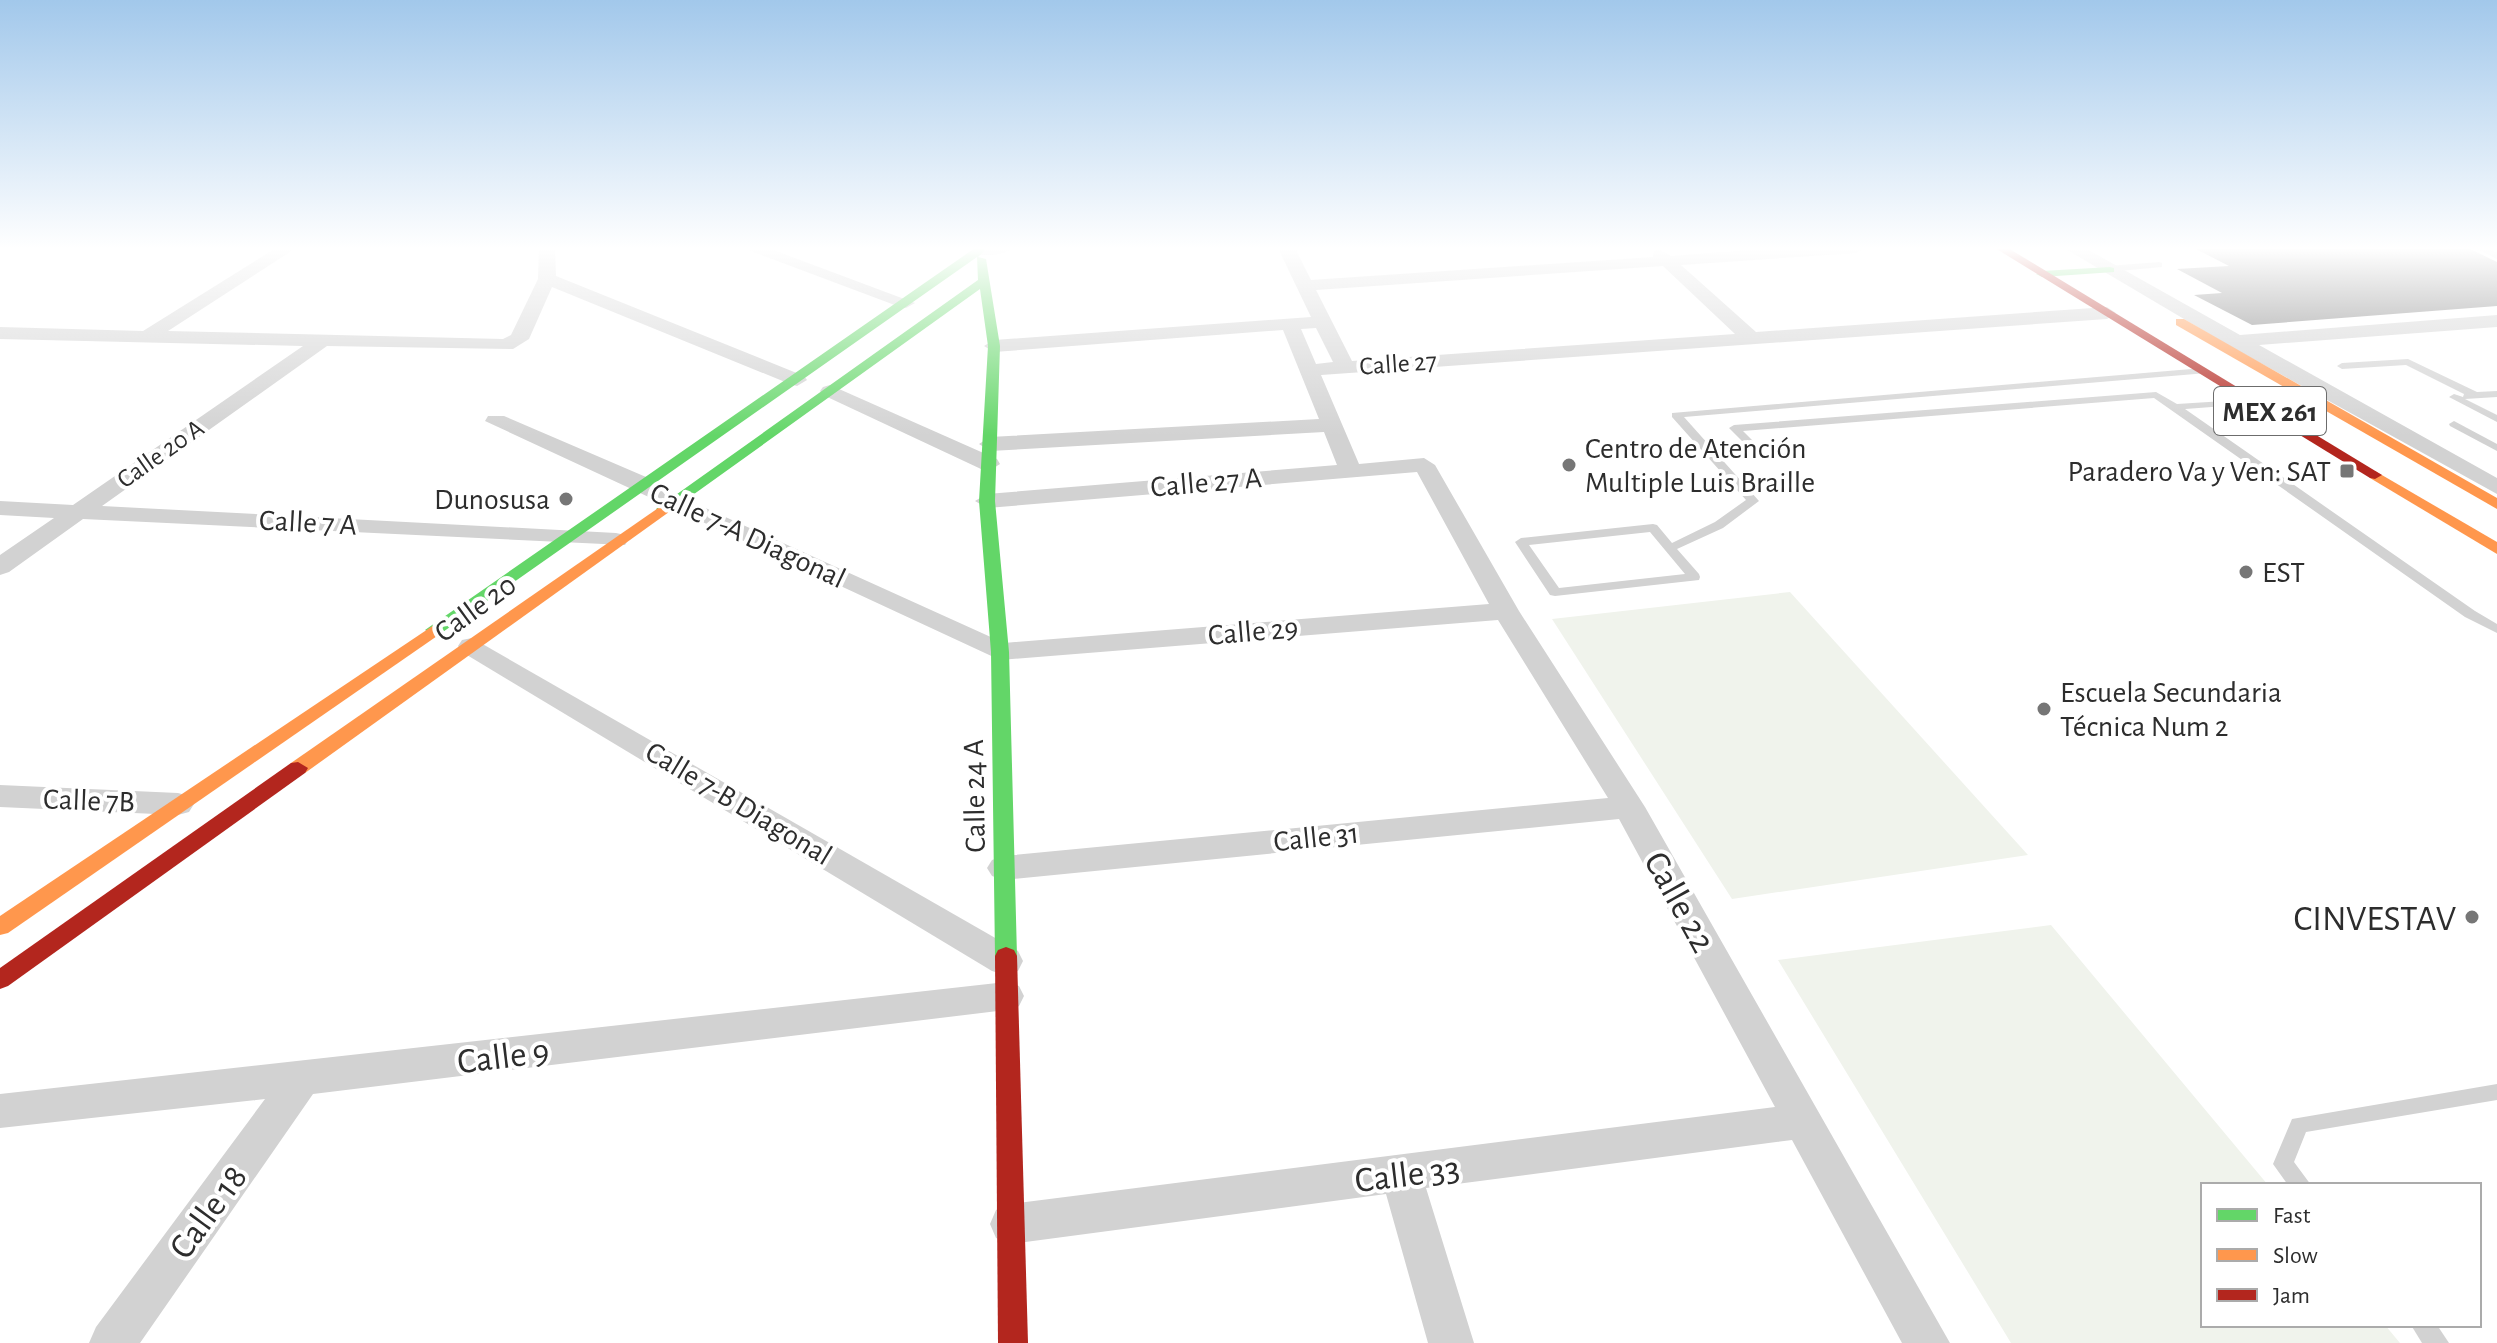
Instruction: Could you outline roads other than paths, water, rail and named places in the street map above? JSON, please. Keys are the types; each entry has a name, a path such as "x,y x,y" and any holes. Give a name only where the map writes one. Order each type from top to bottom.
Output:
{"street":[{"path":"146,337 188,311"},
{"path":"0,333 489,346 519,339 532,311"},
{"path":"625,311 797,380"},
{"name":"Calle 20","path":"0,927 895,311"},
{"name":"Calle 20","path":"0,980 942,311"},
{"name":"Calle 24 A","path":"989,311 994,346 987,501 1000,652 1013,1343"},
{"path":"1315,311 1345,367"},
{"path":"1721,311 1751,338"},
{"name":"MEX 261","path":"2103,311 2497,549"},
{"path":"2150,311 2169,317"},
{"name":"MEX 261","path":"2160,311 2215,343"},
{"path":"2172,311 2238,349 2497,321"},
{"name":"Calle 27","path":"1311,370 2107,313"},
{"path":"994,346 1320,322"},
{"path":"1290,324 1350,469"},
{"path":"2262,355 2497,336"},
{"name":"Calle 20 A","path":"0,567 321,342"},
{"path":"2215,343 2262,355 2497,487"},
{"name":"MEX 261","path":"2238,349 2497,504"},
{"path":"830,391 990,454 1334,425"},
{"name":"Calle 7-A Diagonal","path":"496,421 645,485 671,501 1000,652"},
{"name":"Calle 27 A","path":"987,501 1424,465"},
{"name":"Calle 22","path":"1424,465 1506,611 1629,807 1927,1343"},
{"name":"Calle 7 A","path":"0,508 616,540"},
{"name":"Calle 29","path":"1000,652 1506,611"},
{"name":"Calle 7-B Diagonal","path":"472,646 1006,979"},
{"name":"Calle 7B","path":"0,796 178,804"},
{"name":"Calle 31","path":"1004,868 1629,807"},
{"name":"Calle 9","path":"0,1111 302,1079 1006,979"},
{"name":"Calle 18","path":"112,1343 302,1079"},
{"name":"Calle 33","path":"1011,1224 1803,1121"},
{"path":"1401,1174 1451,1343"}],"lane":[{"path":"2342,366 2408,362 2474,395"},
{"path":"1670,548 1719,525 1753,501 1676,415 2204,371"},
{"path":"2497,394 2454,397 2497,419"},
{"path":"1754,447 1734,428 2156,395 2470,614 2497,629"},
{"path":"2175,407 2252,401"},
{"path":"2497,419 2454,424 2497,448"},
{"path":"1653,528 1670,548 1694,577 1555,592 1521,542 1653,528"},
{"path":"2299,1183 2283,1164 2299,1125 2497,1092"},
{"path":"2424,1327 2437,1343"}],"place":[{"name":"Centro de Atención Multiple Luis Braille","path":"1569,465"},
{"name":"Paradero Va y Ven: SAT","path":"2347,471"},
{"name":"Dunosusa","path":"566,499"},
{"name":"EST","path":"2246,572"},
{"name":"Escuela Secundaria Técnica Num 2","path":"2044,709"},
{"name":"CINVESTAV","path":"2472,917"}]}
